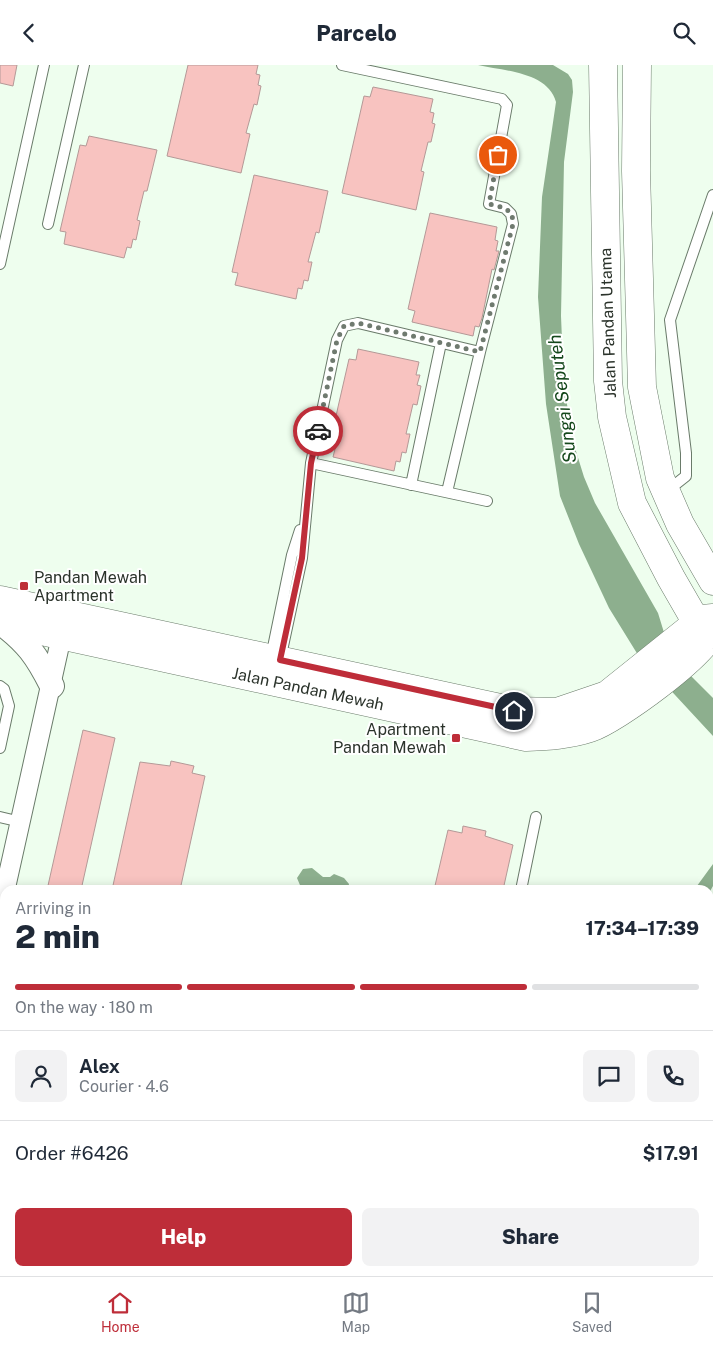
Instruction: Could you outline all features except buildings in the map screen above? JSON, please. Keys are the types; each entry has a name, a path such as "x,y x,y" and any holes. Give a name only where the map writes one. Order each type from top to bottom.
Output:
{"main road":[{"name":"Jalan Pandan Utama","path":"603,65 607,371 612,417 632,503 701,640"},
{"name":"Jalan Pandan Utama","path":"637,65 636,171 641,367 652,443 663,485 680,524 713,581"},
{"path":"663,485 685,564 701,640"},
{"name":"Jalan Pandan Mewah","path":"0,600 64,625 526,737 549,737 592,727 609,719 652,676 701,640"},
{"name":"Jalan Pandan Mewah","path":"0,622 64,625 276,659 514,711 557,712 607,695 652,676"}],"street":[{"path":"0,622 28,645 37,656 52,686"},
{"path":"6,885 64,625"}],"lane":[{"path":"0,263 44,65"},
{"path":"48,224 84,65"},
{"path":"342,65 502,99 508,105 489,204 505,208 512,214 513,224 447,492"},
{"path":"663,485 686,476 686,453 670,320 713,195"},
{"path":"276,659 292,555 305,513 311,463 337,340 344,326 358,323 480,352"},
{"path":"411,485 441,343"},
{"path":"311,463 487,501"},
{"path":"0,686 4,689 9,706 0,748"},
{"path":"0,817 21,822"},
{"path":"522,885 536,817"}],"water":[{"name":"Sungai Seputeh","path":"478,65 553,65 568,74 572,80 573,92 564,162 561,316 564,388 575,448 595,503 658,613 666,639 684,669 713,698 713,736 638,655 609,608 579,544 560,496 546,404 538,297 542,197 556,102 544,84 535,79 512,71"},
{"path":"713,864 713,885 698,885"},
{"path":"312,868 323,877 330,877 334,874 344,878 349,885 300,885 297,878 303,869"}],"way so far":[{"path":"318,431 337,340 344,326 358,323 480,352 513,224 512,214 505,208 489,204 498,155"}],"place":[{"name":"Pandan Mewah Apartment","path":"24,586"},
{"name":"Apartment Pandan Mewah","path":"456,738"}],"route":[{"path":"318,431 311,463 302,558 280,660 514,711"}]}
